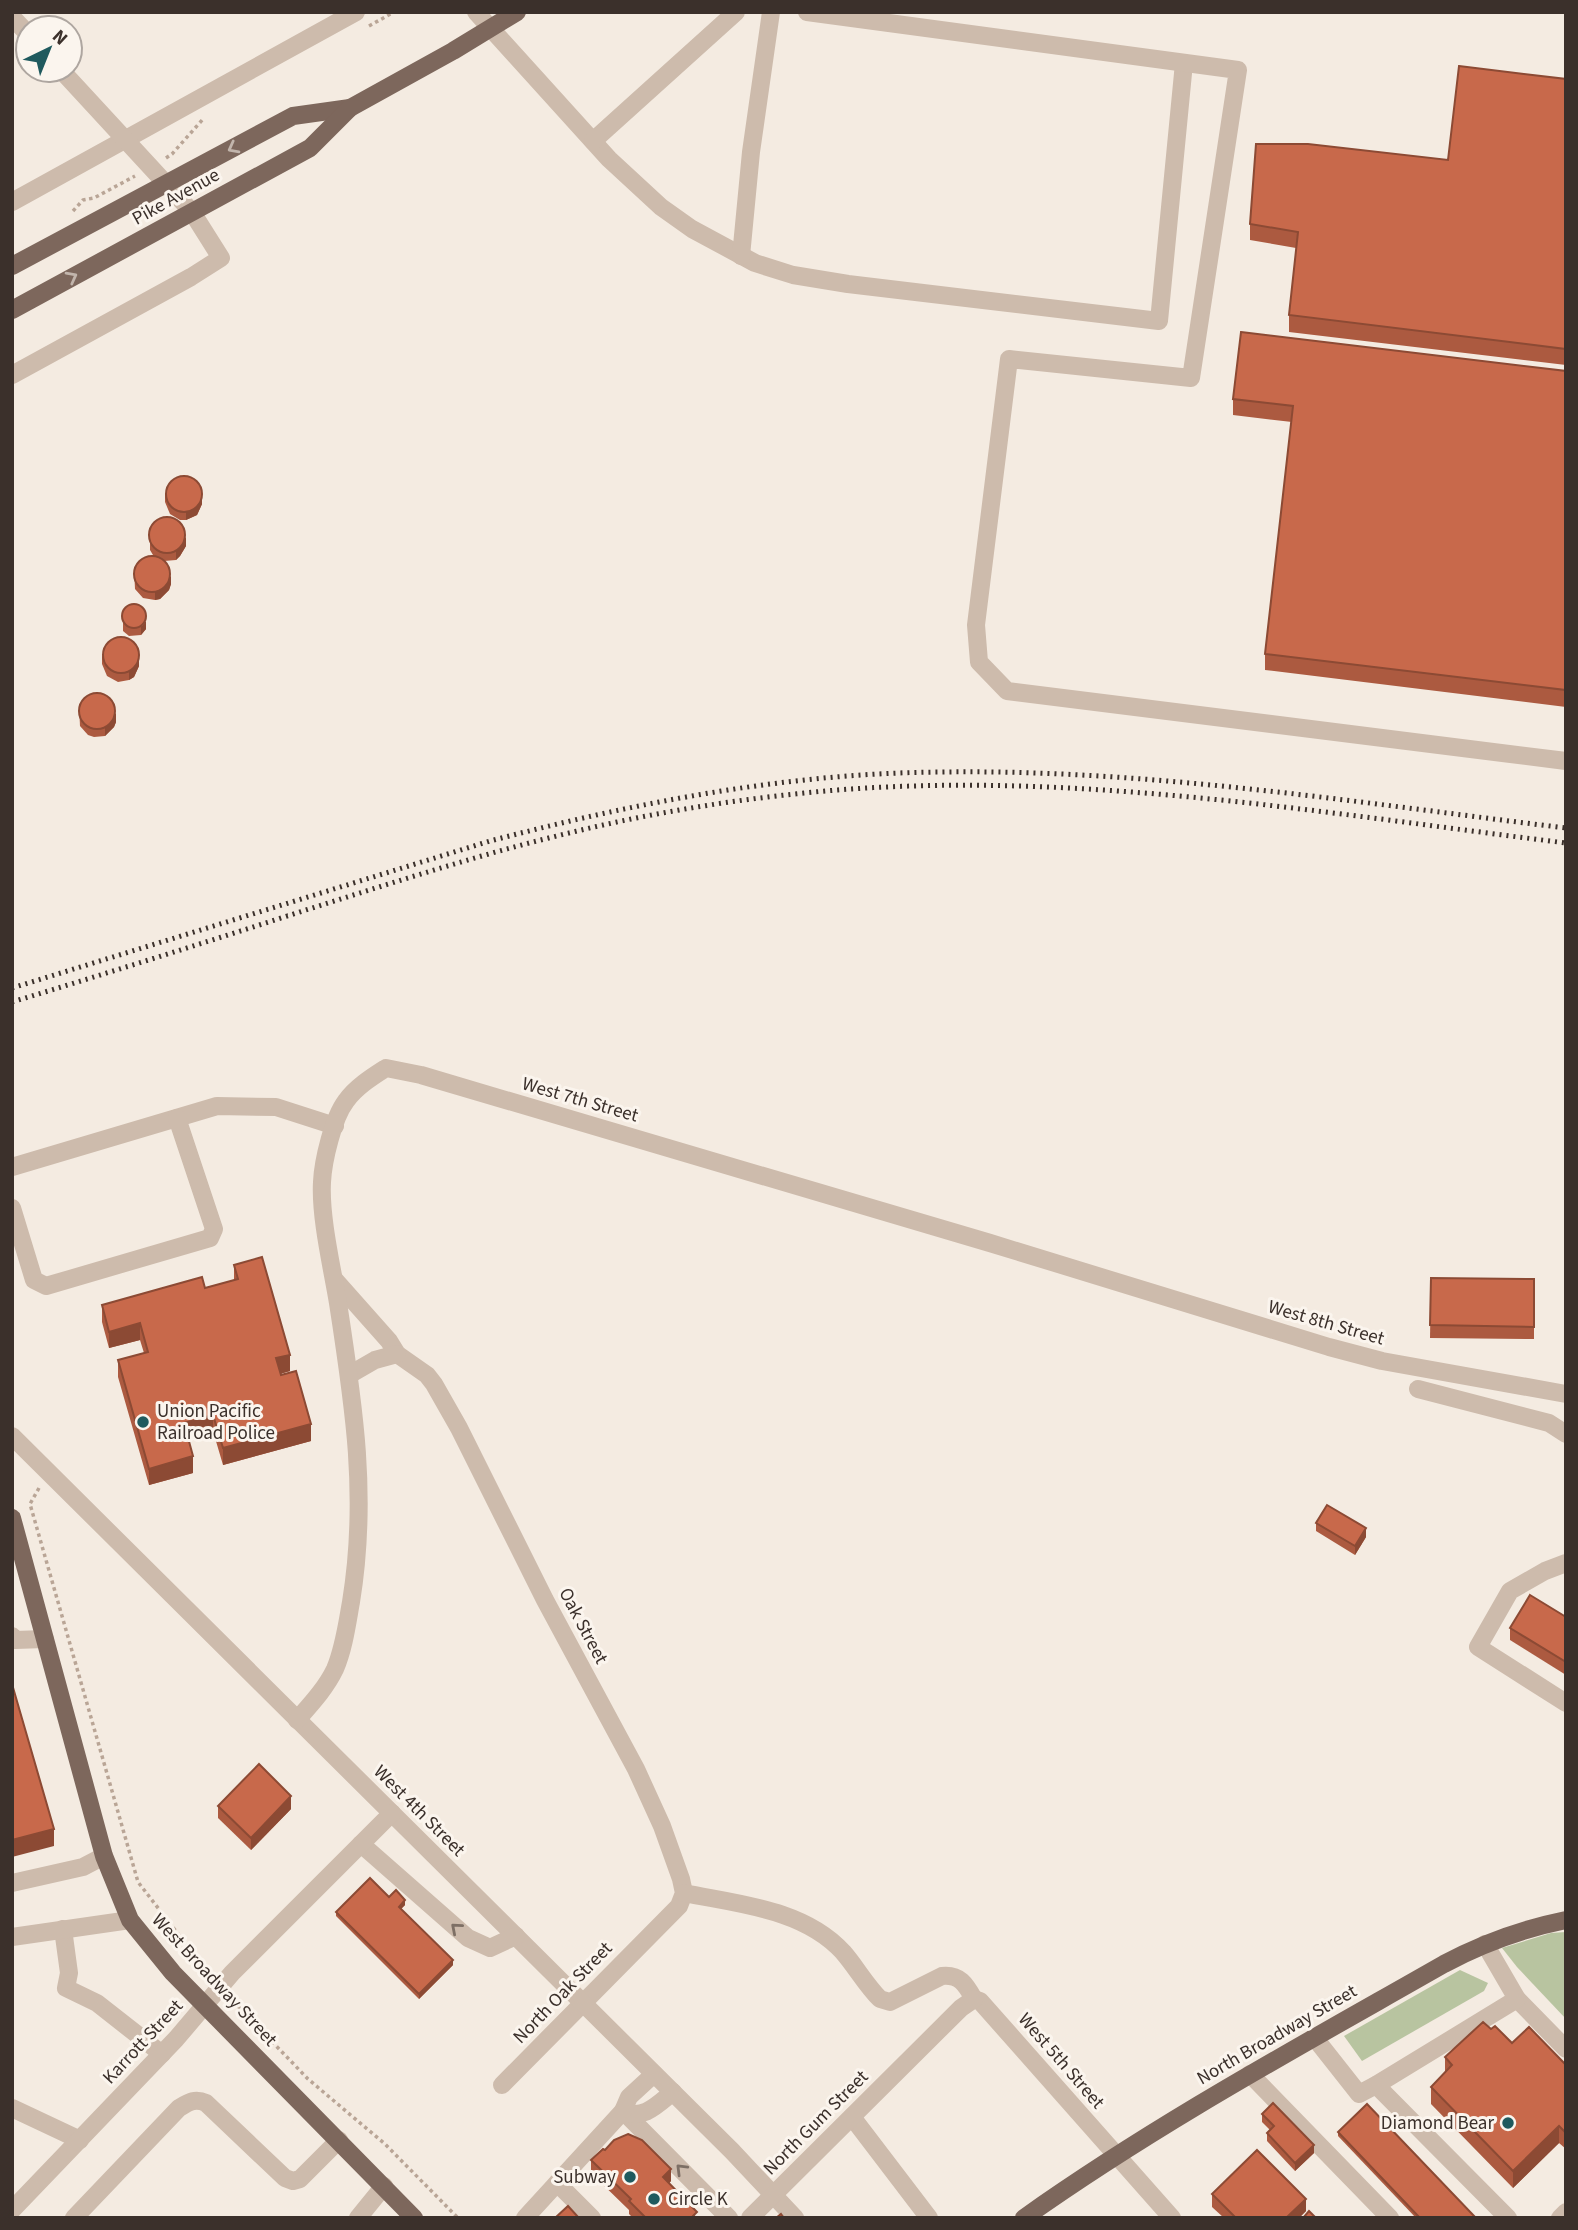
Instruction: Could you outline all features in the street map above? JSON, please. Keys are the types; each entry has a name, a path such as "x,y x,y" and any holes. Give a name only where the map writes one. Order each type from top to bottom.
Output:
{"main road":[{"name":"Pike Avenue","path":"12,310 310,148 350,108 517,12"},
{"name":"Pike Avenue","path":"12,266 293,116 350,108"},
{"name":"West Broadway Street","path":"12,1518 104,1856 130,1920 173,1973 414,2218"},
{"name":"North Broadway Street","path":"1024,2218 1090,2171 1203,2101 1444,1964 1485,1944 1536,1926 1566,1920"}],"street":[{"path":"12,202 356,12"},
{"path":"476,12 609,159 661,207 692,229 755,263 793,275 848,284 1159,321 1184,63"},
{"path":"593,141 736,12"},
{"path":"741,256 751,152 771,12"},
{"path":"807,12 1238,70 1191,378 1009,359 976,625 979,662 1007,691 1566,761"},
{"path":"12,374 221,258 192,212 74,84"},
{"name":"West 7th Street","path":"349,1375 322,1181 335,1126 347,1099 386,1068 448,1083 1080,1271"},
{"path":"12,1167 217,1106 276,1107 335,1126"},
{"path":"12,1208 34,1280 46,1286 210,1238 214,1229 177,1118"},
{"name":"West 8th Street","path":"1080,1271 1329,1347 1566,1394"},
{"name":"Oak Street","path":"334,1279 389,1340 397,1354 434,1384 459,1428 545,1601 636,1769 662,1826 684,1893"},
{"path":"297,1720 328,1683 335,1669 341,1653 355,1576 360,1486 357,1434 349,1375 375,1360 397,1354"},
{"path":"1418,1388 1549,1423 1566,1434"},
{"name":"West 4th Street","path":"12,1436 673,2092 795,2218"},
{"path":"1566,1563 1545,1571 1510,1591 1478,1647 1566,1703"},
{"path":"12,1636 15,1640 23,1641 45,1639"},
{"name":"Karrott Street","path":"12,2210 162,2054 220,1987 391,1813"},
{"path":"361,1844 468,1938 491,1948 516,1936"},
{"path":"12,1883 83,1867 104,1856"},
{"name":"North Oak Street","path":"502,2085 679,1906 684,1893"},
{"name":"West 5th Street","path":"684,1893 763,1909 796,1920 821,1934 842,1951 880,1999 890,2002 942,1976 958,1978 1172,2218"},
{"path":"12,1937 130,1920"},
{"path":"63,1929 69,1973 66,1988 97,2003 162,2054"},
{"path":"1485,1944 1517,1998 1566,2049"},
{"path":"1314,2037 1359,2094 1517,1998"},
{"name":"North Gum Street","path":"750,2218 961,2008 974,1999"},
{"path":"525,2218 623,2111 629,2097 654,2074"},
{"path":"1250,2074 1390,2218"},
{"path":"1376,2085 1508,2218"},
{"path":"623,2111 631,2115 647,2112 673,2092"},
{"path":"74,2218 179,2108 190,2102 199,2100 206,2103 285,2178 293,2181 300,2179 339,2140"},
{"path":"12,2108 79,2140"},
{"path":"623,2111 729,2218"},
{"path":"852,2117 929,2218"},
{"path":"557,2183 592,2218"},
{"path":"358,2218 384,2186"},
{"path":"1560,2218 1566,2212"}],"path":[{"path":"71,212 83,200 94,198 129,179"},
{"path":"48,1472 30,1504 138,1882 220,1987 308,2078 385,2144 458,2218"}],"green space":[{"path":"1566,1932 1566,2019 1502,1948 1551,1933"},
{"path":"1460,1970 1488,1983 1484,1991 1362,2061 1344,2036"}],"building":[{"path":"1459,66 1566,79 1566,349 1289,315 1298,232 1250,224 1256,144 1308,144 1448,160"},
{"path":"1241,332 1566,371 1566,690 1265,654 1293,406 1233,399"},
{"path":"184,476 197,481 202,494 197,507 184,512 171,507 166,494 171,481"},
{"path":"167,517 180,522 185,535 180,548 167,553 154,548 149,535 154,522"},
{"path":"152,556 165,561 170,574 165,587 152,592 139,587 134,574 139,561"},
{"path":"134,604 145,611 146,616 139,627 134,628 123,621 122,616 129,605"},
{"path":"121,637 134,642 139,655 134,668 121,673 108,668 103,655 108,642"},
{"path":"97,693 110,698 115,711 110,724 97,729 84,724 79,711 84,698"},
{"path":"262,1257 290,1355 276,1358 281,1375 296,1371 311,1424 223,1448 213,1415 184,1423 193,1456 149,1469 118,1360 148,1352 140,1323 109,1332 102,1305 202,1277 205,1288 238,1279 234,1265"},
{"path":"1431,1278 1534,1279 1534,1327 1430,1325"},
{"path":"1327,1505 1366,1528 1355,1546 1316,1523"},
{"path":"1530,1595 1566,1617 1566,1662 1510,1628"},
{"path":"12,1684 54,1829 12,1840"},
{"path":"259,1764 291,1796 251,1838 218,1806"},
{"path":"370,1878 389,1897 396,1890 405,1900 399,1907 453,1960 419,1994 336,1912"},
{"name":"Diamond Bear","path":"1483,2022 1491,2029 1495,2026 1512,2043 1529,2027 1566,2065 1566,2133 1559,2126 1513,2171 1431,2087 1452,2065 1445,2057"},
{"path":"1273,2103 1314,2145 1295,2163 1267,2133 1274,2126 1262,2114"},
{"path":"1367,2104 1476,2218 1420,2218 1338,2132"},
{"path":"628,2134 642,2140 671,2169 663,2177 697,2212 691,2218 646,2218 629,2201 631,2199 591,2160 614,2140"},
{"path":"1257,2150 1306,2199 1286,2218 1236,2218 1212,2194"},
{"path":"568,2206 579,2218 555,2218"},
{"path":"1309,2211 1316,2218 1303,2218"}],"railway":[{"path":"12,988 490,841 657,802 827,778 942,772 1099,776 1255,790 1566,828"},
{"path":"12,1002 536,841 656,814 804,793 900,786 995,785 1091,789 1281,807 1566,843"}],"place":[{"name":"Union Pacific Railroad Police","path":"143,1422"},
{"name":"Diamond Bear","path":"1508,2123"},
{"name":"Subway","path":"630,2177"},
{"name":"Circle K","path":"654,2199"}]}
